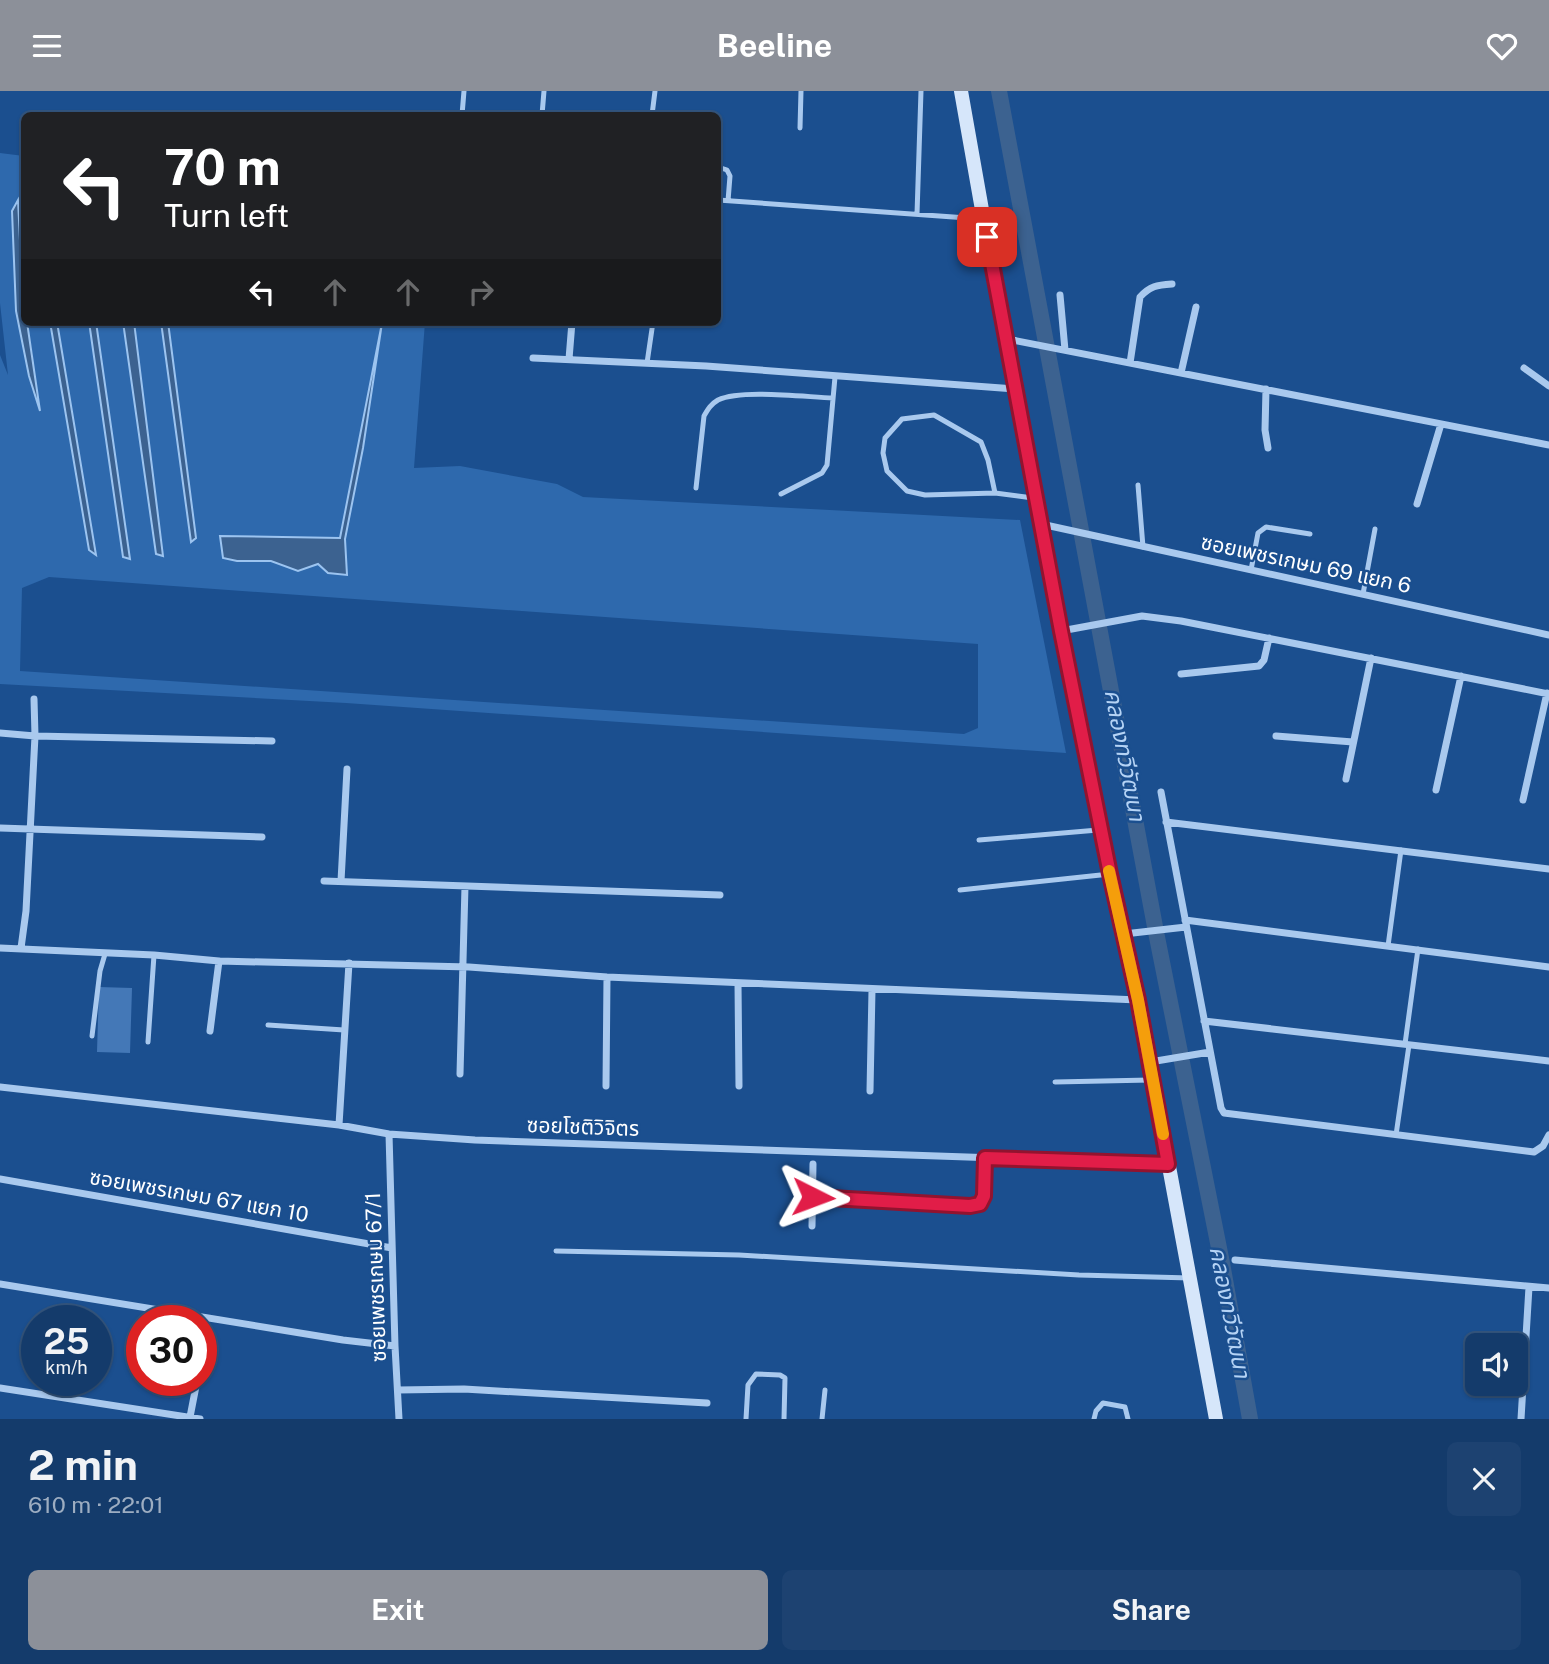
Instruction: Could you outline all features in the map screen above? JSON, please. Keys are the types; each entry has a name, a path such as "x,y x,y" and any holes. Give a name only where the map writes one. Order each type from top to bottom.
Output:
{"main road":[{"path":"961,91 1036,498 1049,526 1061,631 1110,874 1130,933 1138,1000 1156,1061 1153,1080 1216,1419"}],"street":[{"path":"1130,363 1140,297 1154,285 1172,284"},
{"path":"1060,295 1064,350"},
{"path":"1181,373 1196,307"},
{"path":"569,359 572,326"},
{"path":"1006,339 1548,442"},
{"path":"533,358 647,363 1016,389"},
{"path":"1524,368 1549,386"},
{"path":"1266,389 1265,430 1268,448"},
{"path":"1417,504 1441,423"},
{"name":"ซอยเพชรเกษม 69 แยก 6","path":"1049,526 1549,635"},
{"path":"1061,631 1142,617 1181,621 1548,693 1524,800"},
{"path":"1181,674 1259,666 1264,660 1269,638"},
{"path":"1346,779 1371,658"},
{"path":"1436,790 1461,676"},
{"path":"21,948 35,736 34,698"},
{"path":"0,733 272,741"},
{"path":"1276,736 1353,742"},
{"path":"341,881 347,769"},
{"path":"1161,792 1224,1113 1534,1152 1543,1146 1549,1135"},
{"path":"1166,822 1549,869"},
{"path":"0,828 262,837"},
{"path":"324,881 720,895"},
{"path":"460,1074 465,886"},
{"path":"1130,933 1172,928 1185,923 1418,949 1549,967"},
{"path":"0,948 154,955 219,961 464,967 872,990 1138,1000"},
{"path":"211,1031 219,961"},
{"path":"339,1125 349,963"},
{"path":"607,977 607,1086"},
{"path":"738,983 738,1086"},
{"path":"870,1091 872,990"},
{"path":"1204,1021 1549,1061"},
{"path":"1156,1061 1210,1052"},
{"name":"ซอยโชติวิจิตร","path":"0,1087 339,1125 389,1134 475,1140 1168,1164"},
{"name":"ซอยเพชรเกษม 67/1","path":"389,1134 394,1346 400,1419"},
{"path":"813,1197 970,1206 980,1204 984,1196 985,1158"},
{"path":"812,1226 813,1164"},
{"name":"ซอยเพชรเกษม 67 แยก 10","path":"0,1179 392,1248"},
{"path":"1235,1260 1549,1288"},
{"path":"0,1284 394,1346"},
{"path":"1521,1419 1529,1287"},
{"path":"0,1388 200,1419"},
{"path":"398,1390 464,1389 707,1403"},
{"path":"190,1417 194,1396"}],"lane":[{"path":"462,112 464,91"},
{"path":"542,112 544,91"},
{"path":"652,112 655,91"},
{"path":"800,128 801,91"},
{"path":"917,214 921,91"},
{"path":"721,168 727,170 730,176 728,201"},
{"path":"721,200 984,220"},
{"path":"647,363 652,326"},
{"path":"781,494 822,473 827,465 835,377"},
{"path":"696,488 705,417 709,407 719,400 744,395 833,398"},
{"path":"995,493 981,442 934,415 902,419 885,438 883,453 887,471 907,491 925,495 995,493 1036,498"},
{"path":"1138,485 1143,547"},
{"path":"1251,570 1261,529 1266,527 1310,534"},
{"path":"1363,594 1374,529"},
{"path":"979,840 1101,829"},
{"path":"1388,946 1401,850"},
{"path":"960,890 1110,874"},
{"path":"1396,1135 1418,949"},
{"path":"92,1036 100,971 105,954"},
{"path":"148,1042 154,955"},
{"path":"268,1025 344,1030"},
{"path":"1055,1081 1153,1080"},
{"path":"556,1251 739,1255 1079,1276 1190,1278"},
{"path":"746,1419 748,1385 756,1374 780,1375 785,1378 784,1419"},
{"path":"822,1419 825,1390"},
{"path":"1094,1419 1096,1411 1103,1403 1125,1407 1128,1419"}],"shaded area":[{"path":"0,153 21,156 21,277 12,211 16,311 29,376 33,357 28,326 51,326 89,550 95,554 58,326 90,326 123,557 129,559 97,326 124,326 156,553 162,555 134,326 162,326 192,541 196,538 169,326 425,326 414,468 460,466 557,484 583,497 1020,520 1066,753 346,703 0,684 0,355 8,375 0,303","holes":["379,346 345,539 345,555 298,571 271,561 237,561 223,558 221,536 340,538","49,577 978,644 978,728 964,734 20,671 22,588"]},
{"path":"18,200 21,326 28,326 40,411 29,376 16,311 12,211"},
{"path":"51,326 58,326 96,555 89,550"},
{"path":"90,326 97,326 130,559 123,557"},
{"path":"124,326 134,326 163,556 156,554"},
{"path":"162,326 169,326 196,538 191,542"},
{"path":"382,326 363,448 345,539 347,575 328,573 318,564 298,571 271,561 237,561 223,558 220,536 340,538"}],"building":[{"path":"99,987 132,988 130,1053 97,1052"}],"waterway":[{"name":"คลองทวีวัฒนา","path":"999,91 1250,1419"}],"slow traffic":[{"path":"1109,871 1138,1000 1163,1134"}],"route":[{"path":"813,1197 970,1206 980,1204 984,1196 985,1158 1168,1164 1138,1000 1061,631 987,237"}]}
